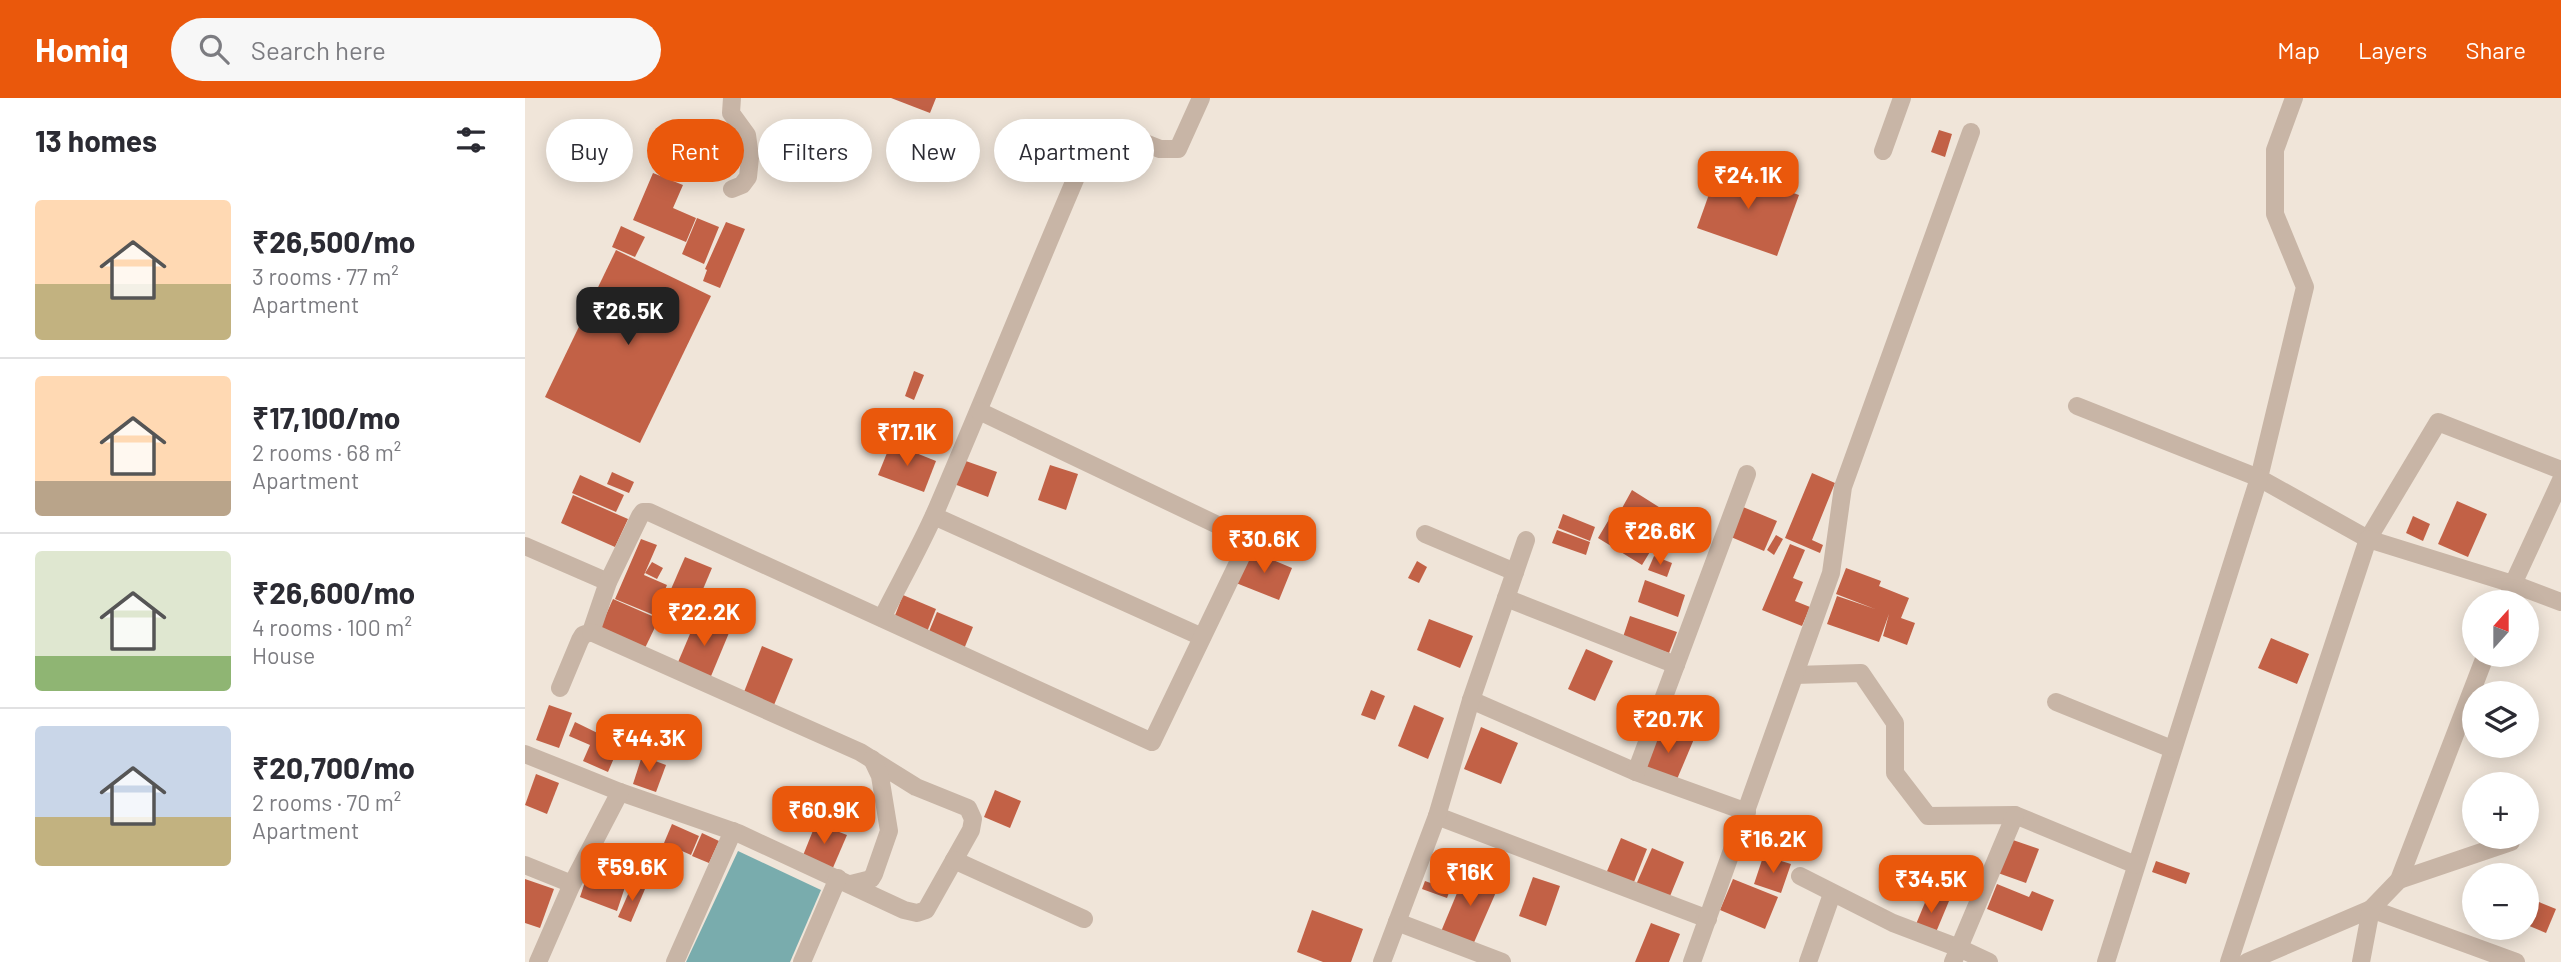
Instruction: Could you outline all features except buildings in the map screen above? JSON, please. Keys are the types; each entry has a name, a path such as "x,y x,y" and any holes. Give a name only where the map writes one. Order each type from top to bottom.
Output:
{"street":[{"path":"732,98 731,113 747,135 750,158 748,177 742,185 732,189"},
{"path":"881,618 934,516 1095,134 1109,129 1160,149 1178,149 1201,98"},
{"path":"1883,151 1902,98"},
{"path":"2106,962 2259,478 2305,288 2275,214 2275,150 2294,98"},
{"path":"1692,962 1831,573 1843,487 1971,132"},
{"path":"2077,406 2259,478 2368,539 2513,584 2561,603"},
{"path":"560,688 580,640 590,632 608,582 640,516 643,512 649,512 1152,742 1248,540 979,411"},
{"path":"2229,962 2368,539 2438,422 2561,470"},
{"path":"1636,772 1747,474"},
{"path":"2511,590 2561,480"},
{"path":"934,516 1202,637"},
{"path":"1425,534 1515,572"},
{"path":"1382,962 1437,816 1471,700 1526,540"},
{"path":"525,546 608,582"},
{"path":"1506,598 1676,665"},
{"path":"525,754 620,792 733,831 904,910 917,913 926,910 971,830 973,819 968,808 916,787 872,759 590,632"},
{"path":"2247,962 2371,909 2399,880 2481,667"},
{"path":"1795,675 1861,673 1895,723 1895,773 1929,816 2015,815 2136,865"},
{"path":"1471,700 1636,772 1747,813"},
{"path":"2056,702 2172,749"},
{"path":"845,881 871,879 889,831 880,776 872,759"},
{"path":"538,962 572,884 620,792"},
{"path":"1956,955 2015,815"},
{"path":"1437,816 1708,919"},
{"path":"674,962 733,831"},
{"path":"2399,880 2490,849"},
{"path":"954,860 1084,919"},
{"path":"525,865 572,884"},
{"path":"1800,877 1956,955 1989,962"},
{"path":"802,962 845,881"},
{"path":"1810,961 1832,894"},
{"path":"2361,962 2371,909"},
{"path":"2371,909 2516,962"},
{"path":"1397,922 1502,962"}],"water":[{"path":"738,851 821,890 790,962 686,962"}]}
